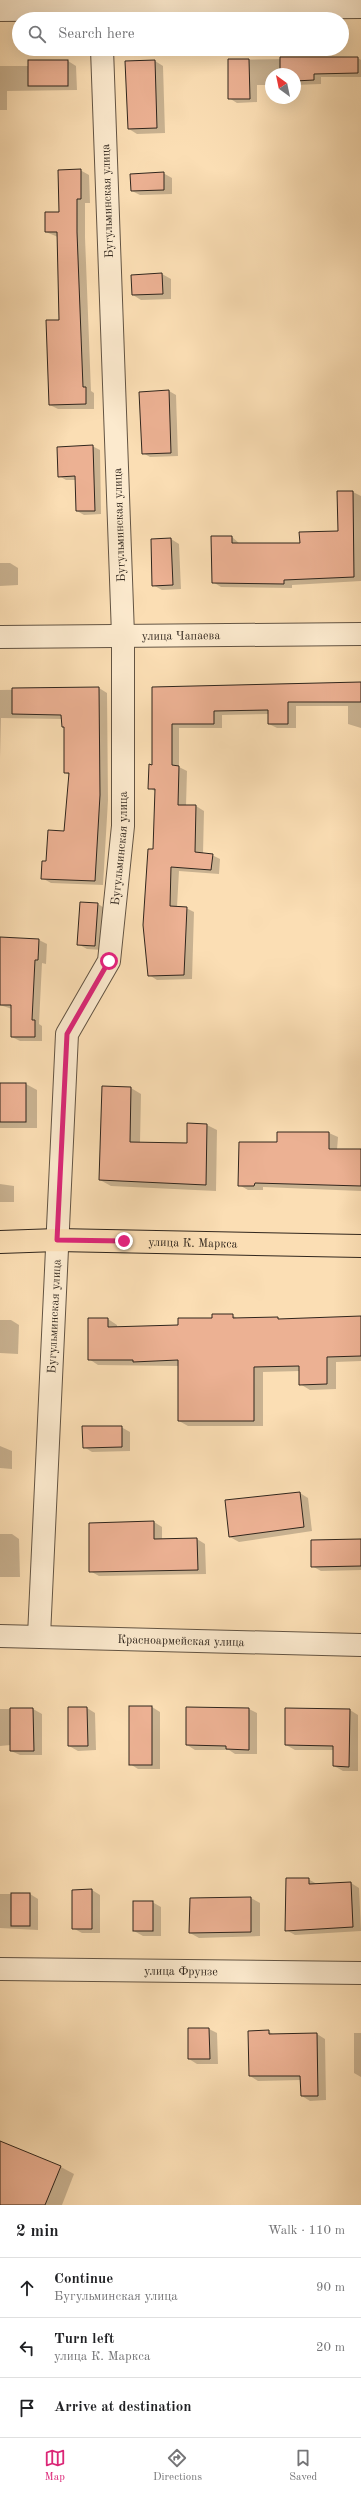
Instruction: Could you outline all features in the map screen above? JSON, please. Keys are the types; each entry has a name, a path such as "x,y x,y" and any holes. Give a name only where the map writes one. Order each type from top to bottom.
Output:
{"main road":[{"name":"улица К. Маркса","path":"0,1242 57,1240 361,1246"}],"street":[{"path":"0,10 361,7"},
{"name":"Бугульминская улица","path":"39,1636 67,1034 109,961 124,826 123,635 102,56"},
{"name":"улица Чапаева","path":"0,637 361,634"},
{"name":"Красноармейская улица","path":"0,1636 361,1645"},
{"name":"улица Фрунзе","path":"0,1969 361,1973"}],"building":[{"path":"280,57 358,57 358,73 314,74 314,80 301,81 301,68 280,68"},
{"path":"228,59 249,59 250,99 228,99"},
{"path":"28,60 68,60 68,86 28,86"},
{"path":"155,60 157,128 128,129 125,61"},
{"path":"81,169 81,199 77,199 77,232 83,387 86,387 86,404 49,405 46,320 59,320 57,232 45,232 45,212 59,212 58,170"},
{"path":"164,172 164,190 131,191 130,174"},
{"path":"162,273 163,294 132,295 131,275"},
{"path":"169,390 171,453 142,454 139,392"},
{"path":"93,445 95,511 76,511 75,476 58,477 57,447"},
{"path":"337,491 353,491 354,577 284,580 284,584 212,583 211,536 232,536 232,543 300,543 299,532 338,531"},
{"path":"171,538 173,585 152,586 151,539"},
{"path":"361,682 361,702 288,702 288,724 268,724 268,710 214,711 214,724 172,724 172,765 179,766 178,805 196,805 195,852 213,854 211,870 171,867 170,906 187,907 184,975 148,976 143,925 148,849 153,849 155,789 148,789 149,764 152,765 152,687"},
{"path":"99,687 100,795 95,881 41,879 42,861 46,861 48,830 64,831 69,773 64,773 64,727 62,727 61,715 12,714 12,688"},
{"path":"80,902 98,903 95,946 77,945"},
{"path":"0,937 39,939 38,960 35,960 32,1020 35,1020 35,1037 11,1037 11,1005 0,1005"},
{"path":"0,1083 26,1083 26,1122 0,1122"},
{"path":"102,1086 131,1087 130,1142 187,1143 187,1123 207,1124 206,1185 99,1180"},
{"path":"277,1132 329,1132 329,1149 361,1149 361,1186 255,1183 254,1186 238,1186 239,1142 277,1142"},
{"path":"212,1314 233,1314 233,1318 278,1317 278,1319 361,1316 361,1356 327,1357 327,1384 299,1385 299,1366 254,1367 254,1421 178,1421 178,1360 133,1362 133,1360 88,1360 88,1318 108,1318 108,1327 178,1325 178,1318 212,1318"},
{"path":"82,1426 122,1426 122,1447 83,1448"},
{"path":"300,1492 304,1527 229,1537 225,1500"},
{"path":"154,1521 154,1539 197,1538 198,1570 89,1572 89,1523"},
{"path":"361,1539 361,1566 311,1567 311,1540"},
{"path":"129,1706 152,1706 152,1765 129,1765"},
{"path":"68,1707 87,1707 88,1746 68,1746"},
{"path":"186,1707 249,1708 249,1750 226,1749 226,1746 186,1745"},
{"path":"10,1708 33,1708 34,1751 10,1751"},
{"path":"285,1708 350,1709 349,1767 333,1766 333,1746 285,1745"},
{"path":"286,1878 309,1878 309,1884 351,1882 353,1927 285,1931"},
{"path":"92,1889 92,1929 72,1929 72,1890"},
{"path":"11,1893 30,1893 30,1926 11,1926"},
{"path":"251,1897 251,1932 189,1933 190,1898"},
{"path":"133,1901 153,1901 153,1931 133,1931"},
{"path":"188,2028 209,2028 210,2059 188,2059"},
{"path":"269,2030 269,2034 317,2033 318,2096 301,2096 300,2076 249,2076 248,2031"},
{"path":"0,2141 61,2166 45,2205 0,2205"}],"route":[{"path":"109,961 67,1034 57,1240 124,1241"}]}
